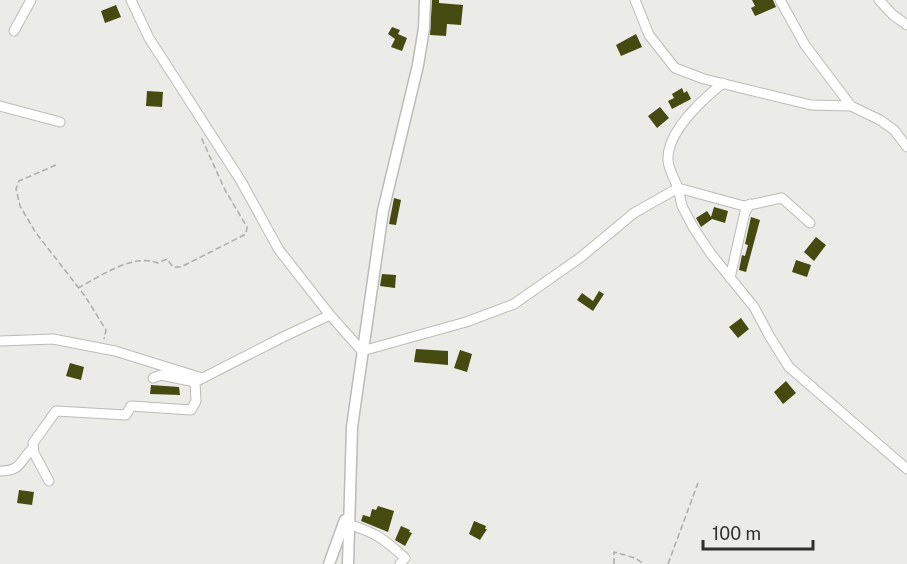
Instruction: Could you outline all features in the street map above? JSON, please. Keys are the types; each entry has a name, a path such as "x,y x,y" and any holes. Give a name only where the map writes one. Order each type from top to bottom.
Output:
{"street":[{"path":"14,31 31,0"},
{"path":"131,0 149,38 241,181 279,250 330,315 362,351"},
{"path":"348,564 352,427 362,351 383,211 418,65 424,28 425,0"},
{"path":"635,0 649,35 675,68 704,79 811,105 851,106 880,120 894,130 907,147"},
{"path":"780,0 805,45 851,106"},
{"path":"879,0 893,15 907,25"},
{"path":"723,83 700,101 674,136 668,161 682,206 711,254 754,307 789,367 907,469"},
{"path":"0,106 60,122"},
{"path":"894,130 907,128"},
{"path":"362,351 466,322 514,304 581,257 634,213 678,188 744,206 782,198 810,223"},
{"path":"730,278 745,212 750,204"},
{"path":"153,378 161,375 199,380 330,315"},
{"path":"0,341 53,339 101,348 146,360 199,380"},
{"path":"0,471 13,471 19,467 56,411 126,415 130,406 191,410 196,401 199,380"},
{"path":"33,448 49,481"},
{"path":"329,564 350,505"},
{"path":"348,524 384,538 405,558 400,564"}],"path":[{"path":"78,288 122,266 147,258 158,262 167,259 173,267 181,267 246,234 247,227 225,190 201,137 208,129"},
{"path":"56,165 19,182 16,189 20,206 36,233 78,288 106,330 101,348"},
{"path":"668,564 698,483"},
{"path":"614,564 614,552 635,558 644,564"}],"building":[{"path":"432,0 439,0 439,3 463,5 461,25 447,24 446,36 430,35"},
{"path":"752,0 773,0 776,7 755,16 751,8 755,6"},
{"path":"116,5 121,17 105,23 101,11"},
{"path":"392,27 400,30 398,34 407,38 402,51 391,47 395,39 388,34"},
{"path":"636,34 642,47 621,56 616,45"},
{"path":"682,88 684,93 687,91 691,99 672,109 668,101 674,98 672,94"},
{"path":"147,91 163,92 162,107 146,106"},
{"path":"660,107 669,118 657,128 648,116"},
{"path":"394,198 401,200 396,225 389,224"},
{"path":"714,207 728,211 725,223 712,219 701,227 696,218 707,211 711,217"},
{"path":"751,217 760,220 746,272 739,270 742,255 745,256 748,245 745,244"},
{"path":"816,237 826,245 814,261 804,252"},
{"path":"796,260 811,265 807,277 792,272"},
{"path":"382,274 396,275 395,288 380,286"},
{"path":"599,291 604,294 593,311 577,300 582,293 593,301"},
{"path":"741,318 749,329 738,338 729,327"},
{"path":"416,349 448,351 448,365 414,362"},
{"path":"460,350 472,354 467,372 454,368"},
{"path":"70,363 84,367 81,380 66,376"},
{"path":"786,381 796,393 783,404 774,392"},
{"path":"151,385 179,387 180,395 150,394"},
{"path":"19,490 34,492 32,505 17,503"},
{"path":"378,506 394,511 388,532 361,521 363,515 370,517 372,509 376,510"},
{"path":"474,521 486,526 485,529 487,529 480,540 469,534"},
{"path":"401,526 412,533 405,546 395,540"}]}
